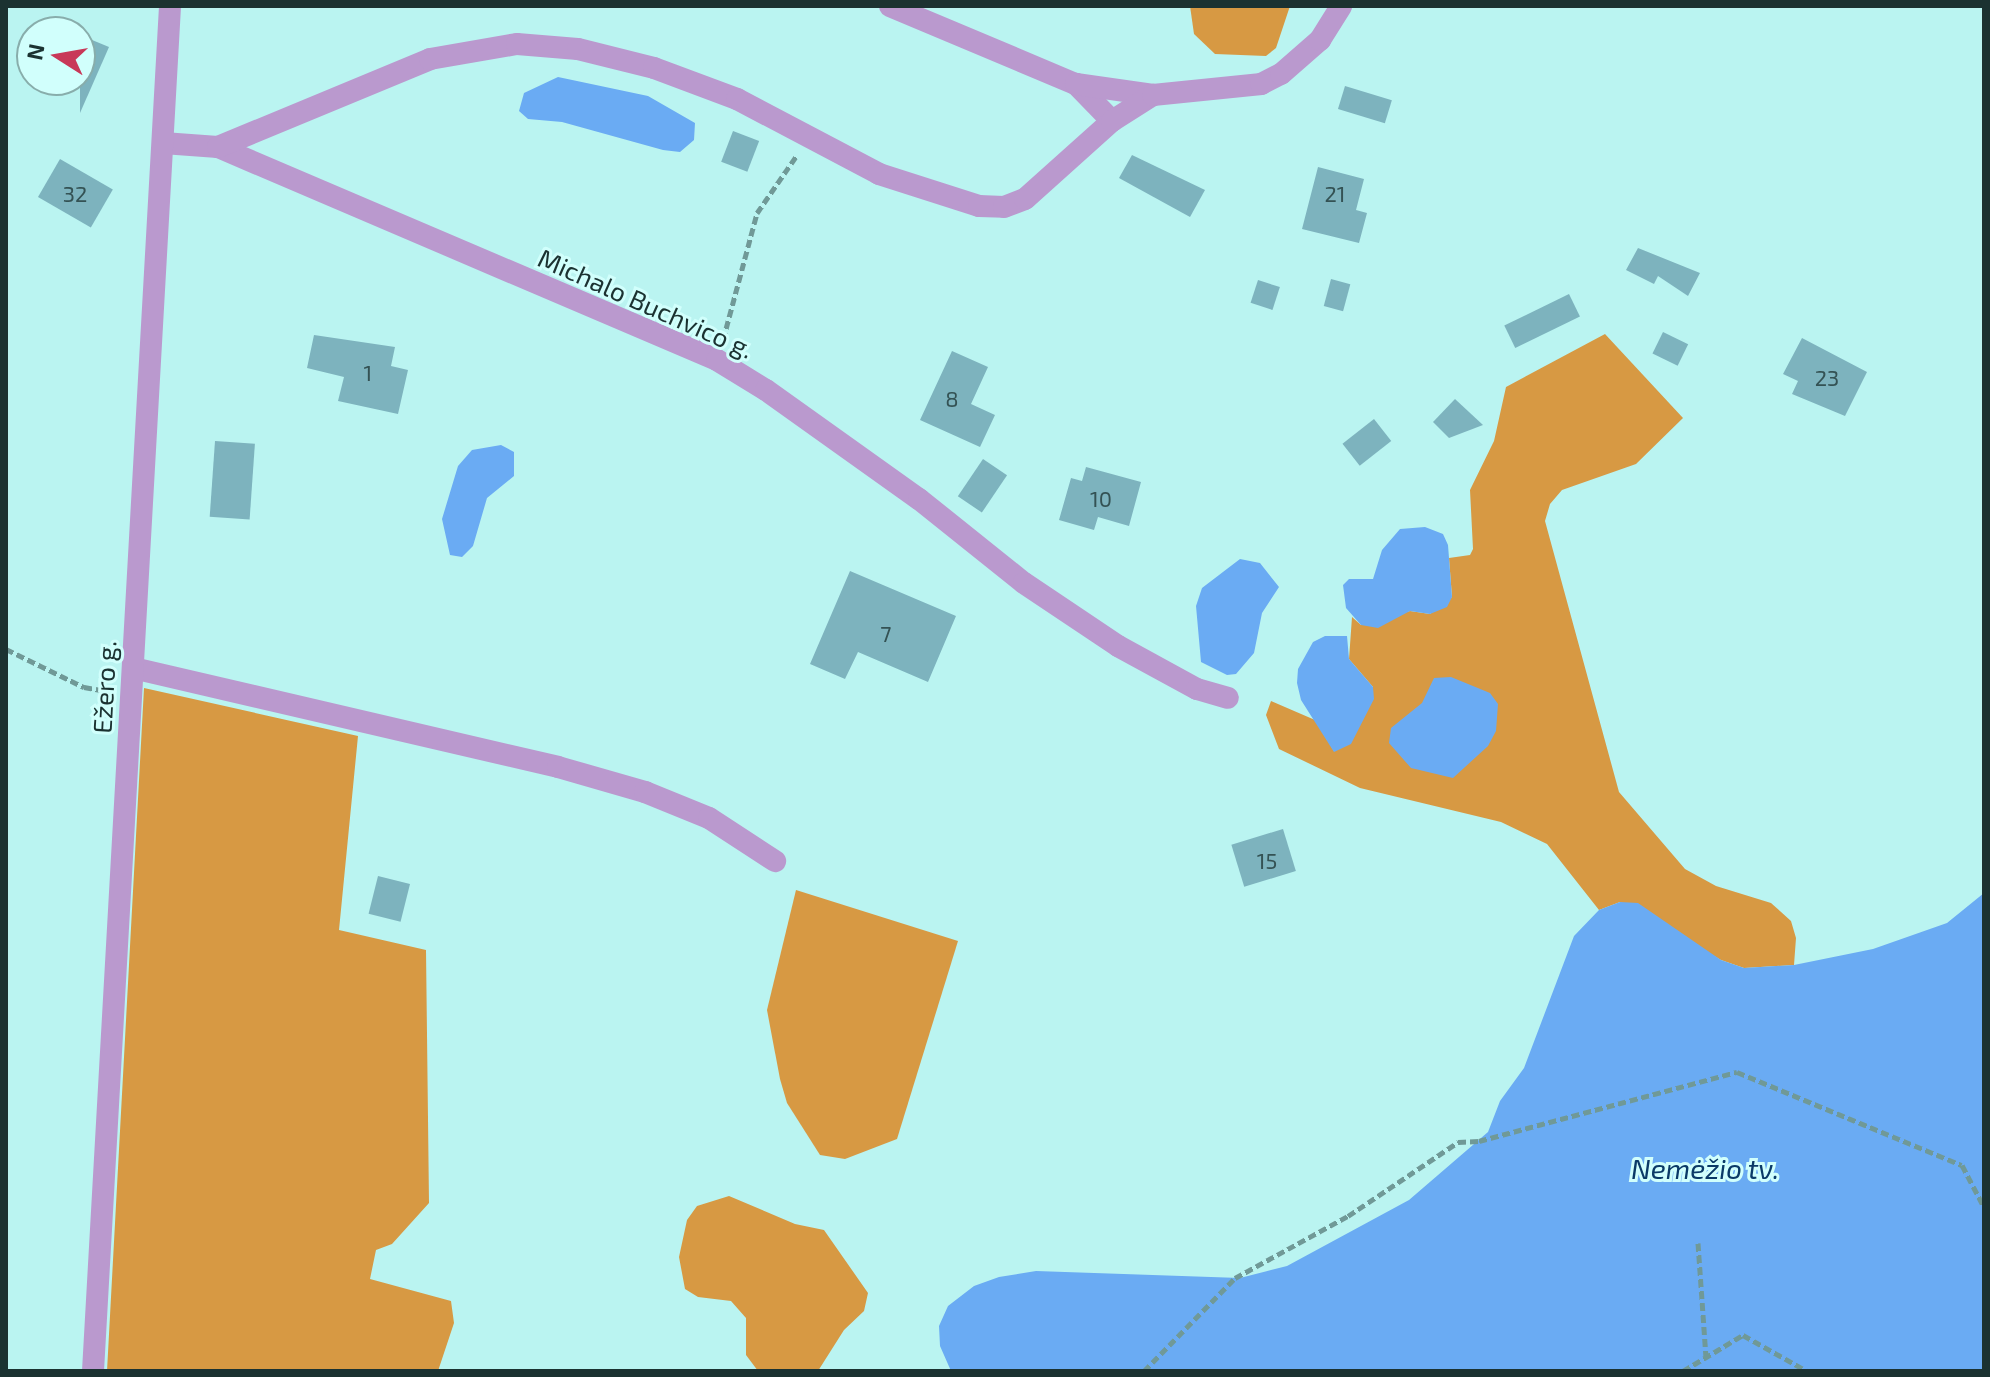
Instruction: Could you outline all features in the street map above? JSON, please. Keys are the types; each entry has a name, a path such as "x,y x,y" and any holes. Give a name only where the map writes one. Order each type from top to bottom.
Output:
{"street":[{"name":"Ežero g.","path":"93,1371 170,6"},
{"path":"890,6 1076,84 1153,95 1261,84 1320,40 1341,6"},
{"path":"218,147 430,59 517,44 578,49 654,68 737,99 879,174 979,206 1004,207 1025,199 1112,121 1153,95"},
{"path":"1076,84 1112,121"},
{"name":"Michalo Buchvico g.","path":"163,143 218,147 717,360 779,399 919,499 1024,583 1118,646 1197,689 1228,698"},
{"path":"133,668 558,767 645,792 709,818 775,861"}],"path":[{"path":"717,360 757,213 811,139"},
{"path":"6,649 84,687 131,697"},
{"path":"1144,1371 1235,1278 1348,1216 1458,1142 1479,1141 1737,1072 1962,1165 1984,1207"},
{"path":"1698,1243 1706,1356"},
{"path":"1683,1371 1743,1335 1807,1371"}],"shaded area":[{"path":"1190,6 1290,6 1276,48 1266,56 1215,54 1194,34"},
{"path":"1605,334 1683,418 1636,464 1562,490 1550,504 1545,521 1619,792 1685,869 1716,886 1771,903 1791,921 1796,938 1794,965 1744,968 1721,960 1620,902 1599,910 1547,844 1501,822 1360,788 1279,749 1266,715 1271,701 1315,720 1334,751 1373,687 1349,659 1352,617 1361,625 1410,611 1430,614 1452,597 1449,558 1470,555 1473,549 1470,490 1494,441 1506,387"},
{"path":"144,688 358,736 339,930 426,950 429,1203 392,1244 376,1250 370,1279 451,1301 454,1323 438,1371 107,1371"},
{"path":"796,890 958,941 897,1139 845,1159 820,1155 787,1103 767,1010"},
{"path":"729,1196 795,1224 824,1230 868,1293 864,1311 844,1330 818,1371 758,1371 746,1355 746,1318 731,1301 698,1297 685,1289 679,1257 687,1220 697,1206"}],"water":[{"path":"558,77 648,96 695,123 694,140 680,152 663,150 562,122 528,119 519,111 524,93"},
{"path":"501,445 514,452 514,476 487,498 473,546 462,557 450,555 442,519 458,466 472,450"},
{"path":"1425,527 1443,534 1448,545 1452,597 1447,607 1430,614 1410,611 1378,628 1361,625 1346,608 1343,585 1349,579 1373,579 1382,550 1400,529"},
{"path":"1240,559 1260,563 1279,587 1262,613 1254,653 1236,674 1227,675 1201,662 1196,606 1202,588"},
{"path":"1325,636 1347,636 1349,659 1373,687 1374,699 1351,744 1334,752 1301,700 1297,683 1298,669 1313,642"},
{"path":"1451,677 1490,693 1498,704 1496,731 1488,746 1453,778 1411,768 1389,743 1391,728 1422,703 1434,678"},
{"name":"Nemėžio tv.","path":"1984,893 1984,1371 951,1371 940,1346 939,1326 948,1306 974,1286 999,1277 1036,1271 1240,1278 1287,1266 1409,1200 1488,1132 1500,1101 1524,1068 1574,936 1599,910 1620,902 1638,903 1721,960 1744,968 1794,965 1873,949 1947,923"}],"building":[{"path":"96,42 109,47 96,77"},
{"path":"1345,86 1392,100 1385,123 1338,109"},
{"path":"80,96 87,96 80,113"},
{"path":"733,131 759,141 747,172 721,162"},
{"path":"1132,155 1205,190 1190,217 1119,178"},
{"path":"60,159 113,190 91,228 38,197"},
{"path":"1318,167 1364,179 1356,210 1367,213 1359,243 1302,229"},
{"path":"1638,248 1700,273 1688,296 1658,276 1654,284 1626,270"},
{"path":"1331,279 1350,284 1343,311 1324,306"},
{"path":"1258,280 1280,287 1272,310 1251,303"},
{"path":"1569,294 1580,316 1515,348 1504,326"},
{"path":"1663,332 1688,344 1678,366 1652,354"},
{"path":"314,335 395,347 391,366 408,370 398,414 338,401 344,377 307,368"},
{"path":"1802,338 1867,372 1845,416 1792,394 1798,381 1783,374"},
{"path":"952,351 988,367 971,404 995,415 980,447 920,420"},
{"path":"1455,399 1483,425 1449,438 1433,422"},
{"path":"1374,419 1391,441 1360,466 1342,444"},
{"path":"215,441 255,444 250,520 210,517"},
{"path":"983,459 1007,475 982,513 958,496"},
{"path":"1086,467 1141,482 1129,526 1098,517 1094,530 1059,520 1071,478 1082,481"},
{"path":"850,571 956,616 928,682 858,652 845,679 810,664"},
{"path":"1283,829 1296,871 1244,887 1231,845"},
{"path":"378,876 410,884 401,922 369,914"}]}
